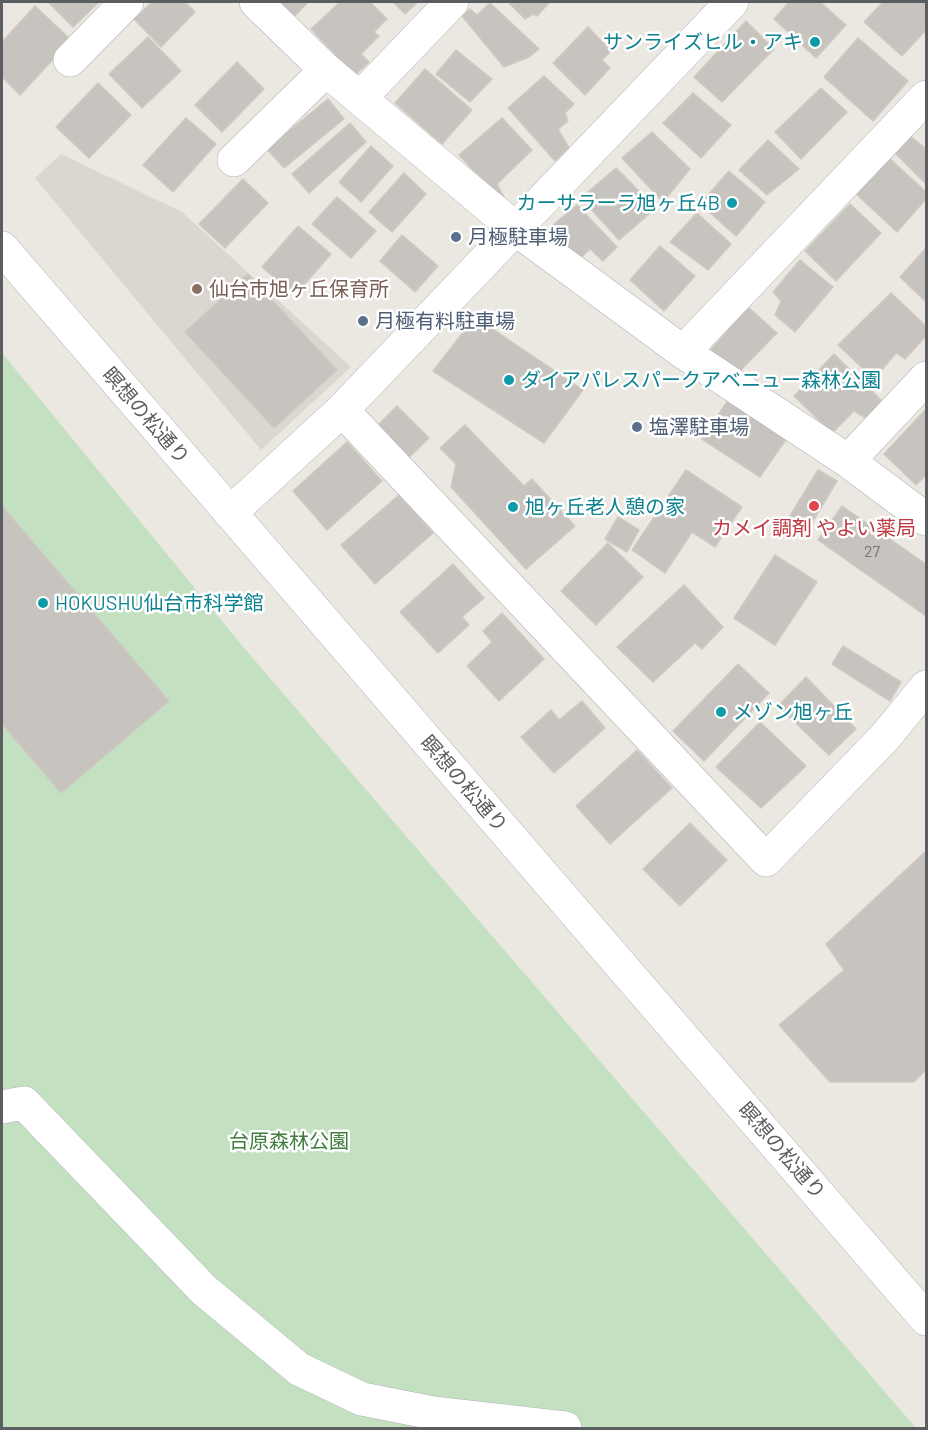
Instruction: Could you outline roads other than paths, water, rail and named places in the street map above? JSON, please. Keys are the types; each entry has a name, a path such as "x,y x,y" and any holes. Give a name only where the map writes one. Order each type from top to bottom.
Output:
{"street":[{"path":"70,60 127,2"},
{"path":"256,2 326,70 517,230 683,351 848,461 927,519"},
{"path":"360,98 452,2"},
{"path":"230,513 342,410 517,230 732,2"},
{"path":"234,160 326,70"},
{"path":"683,351 927,97"},
{"name":"瞑想の松通り","path":"2,248 927,1319"},
{"path":"848,461 927,378"},
{"path":"342,410 766,860 885,737 927,687"},
{"path":"2,1079 13,1105 204,1290 299,1369 362,1399 433,1413 565,1428"}],"place":[{"name":"サンライズヒル・アキ","path":"815,42"},
{"name":"カーサラーラ旭ヶ丘4B","path":"732,203"},
{"name":"月極駐車場","path":"456,237"},
{"name":"仙台市旭ヶ丘保育所","path":"197,289"},
{"name":"月極有料駐車場","path":"363,321"},
{"name":"ダイアパレスパークアベニュー森林公園","path":"509,380"},
{"name":"塩澤駐車場","path":"637,427"},
{"name":"カメイ調剤 やよい薬局","path":"814,506"},
{"name":"旭ヶ丘老人憩の家","path":"513,507"},
{"name":"HOKUSHU仙台市科学館","path":"43,603"},
{"name":"メゾン旭ヶ丘","path":"721,712"}],"park label":[{"name":"台原森林公園","path":"289,1141"}]}
